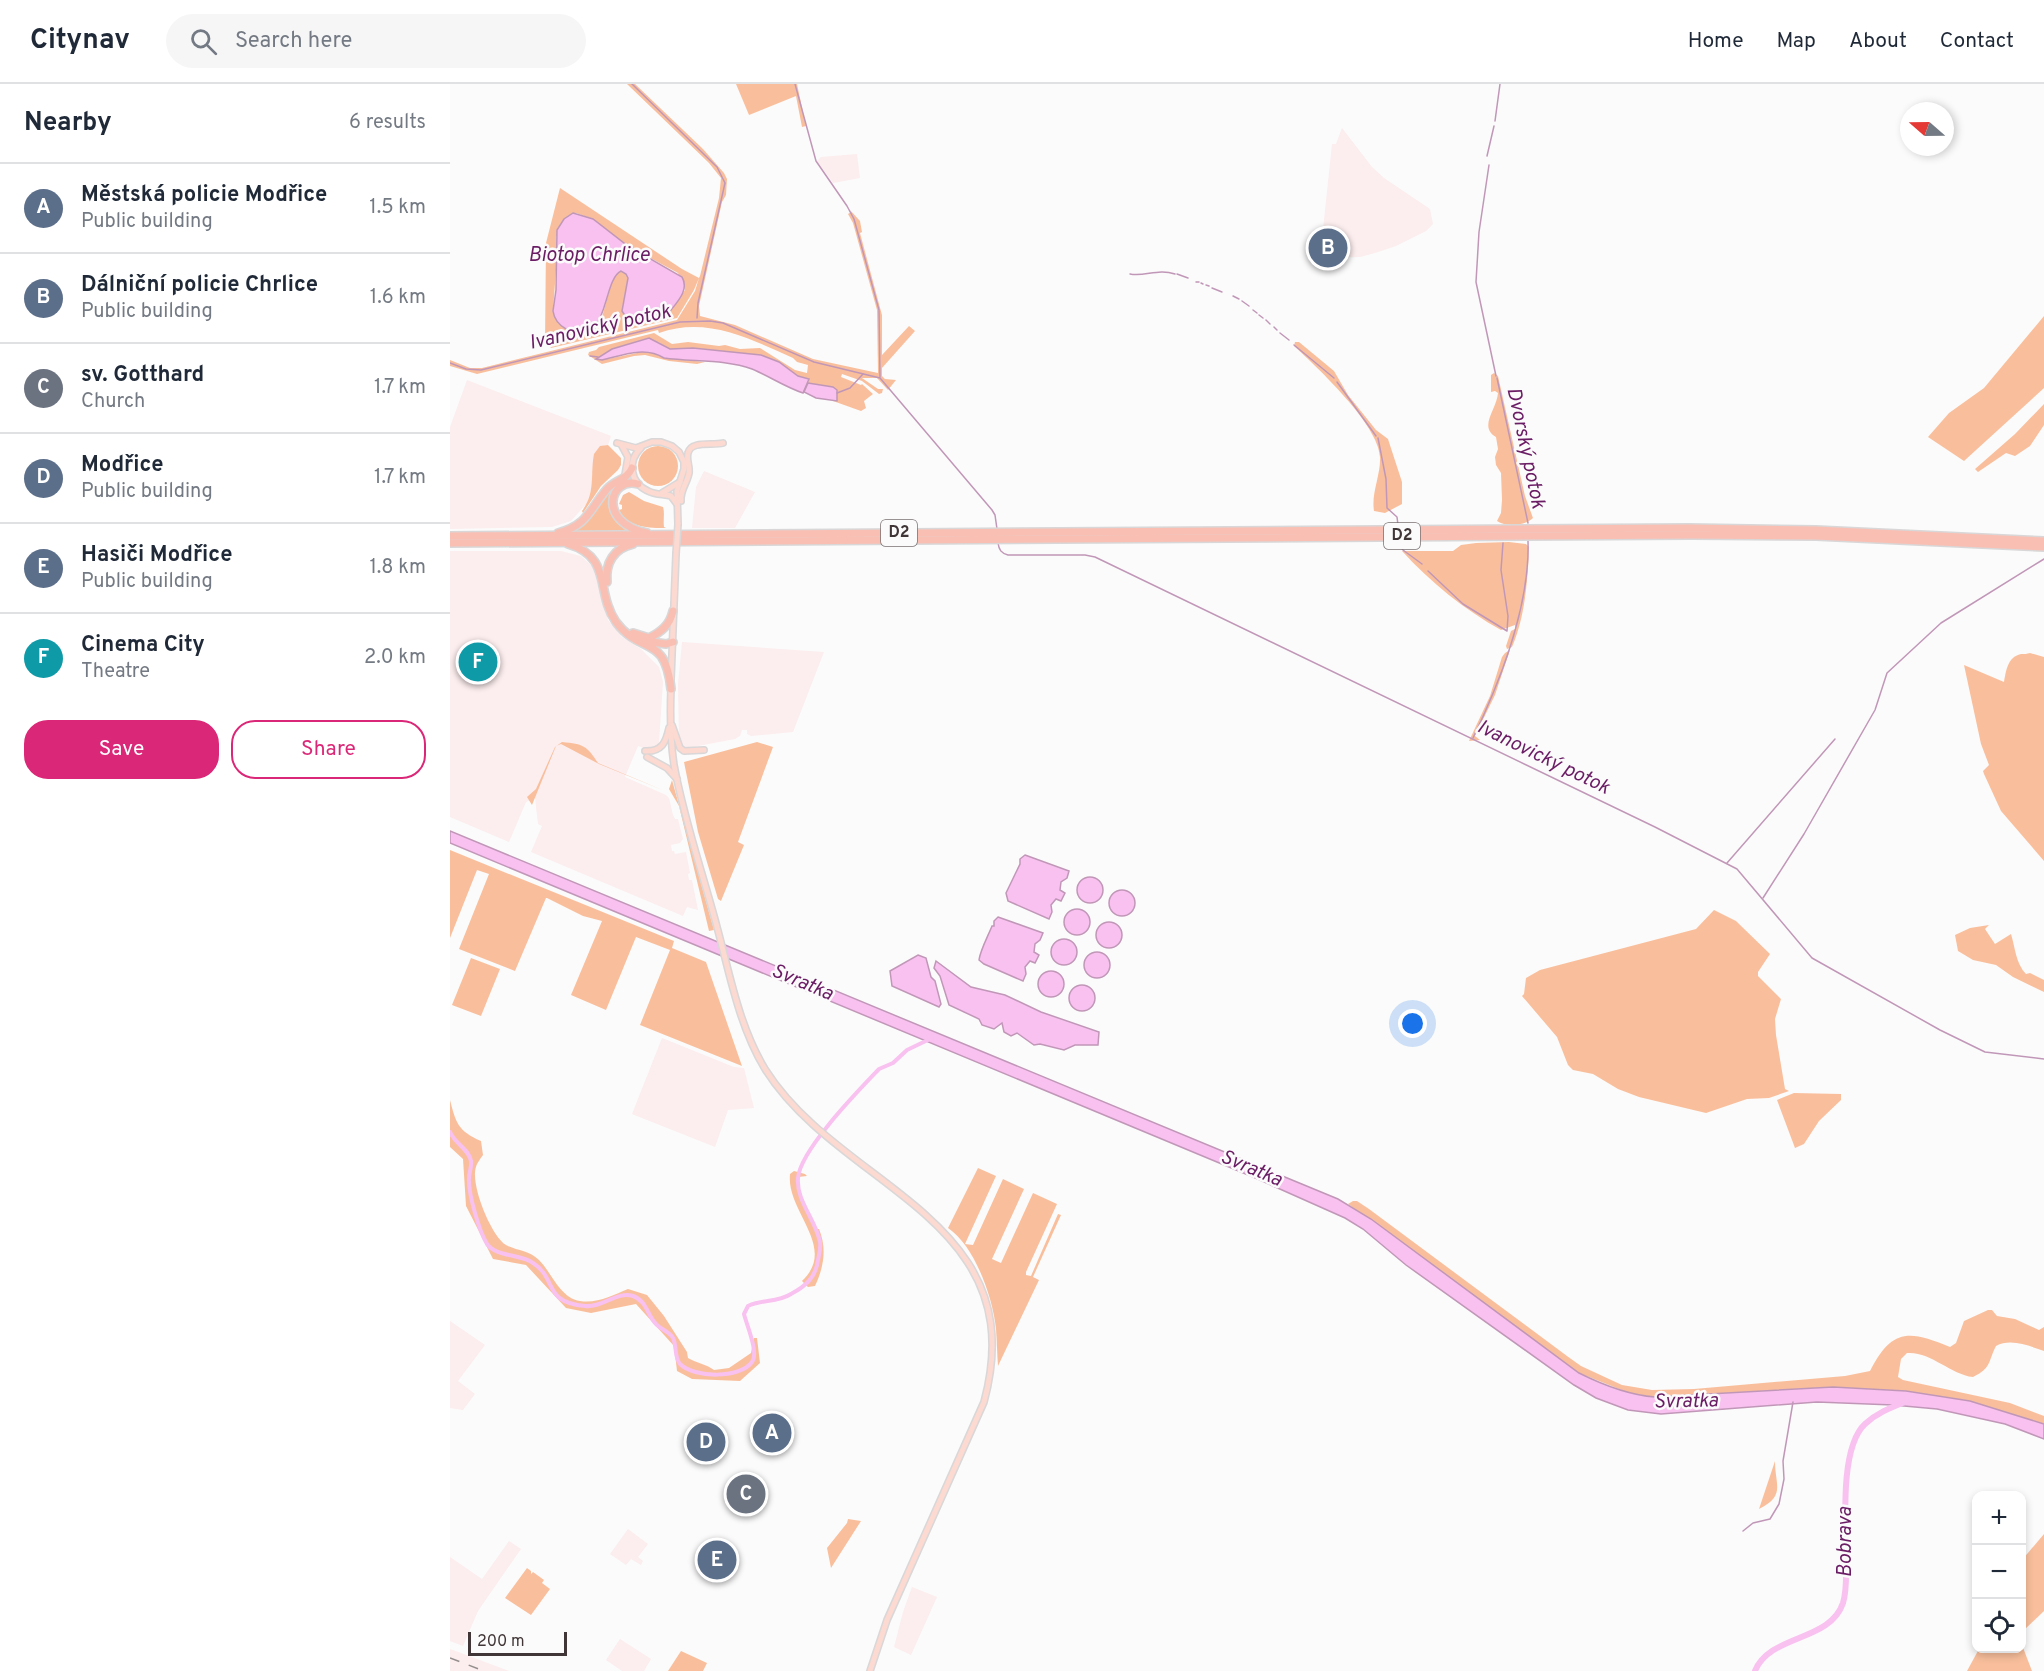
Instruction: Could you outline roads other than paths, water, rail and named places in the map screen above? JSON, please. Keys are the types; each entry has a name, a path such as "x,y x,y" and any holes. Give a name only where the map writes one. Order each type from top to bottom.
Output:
{"highway":[{"path":"548,539 582,523 591,514 608,488 627,476 632,468"},
{"path":"638,484 627,483 617,492 612,504 616,516 633,530 667,535"},
{"name":"D2","path":"450,543 667,535 1689,528 1816,530 2044,541"},
{"name":"D2","path":"450,536 647,542 1692,535 1816,536 2044,547"},
{"path":"548,539 588,552 602,576 610,610 630,636 659,652 666,664 671,689"},
{"path":"647,542 627,546 617,551 610,560 606,575 610,600 620,621 631,632 672,642"},
{"path":"649,638 667,626 674,612"},
{"path":"622,628 645,641 666,644 672,642"}],"main road":[{"path":"678,505 671,496 647,491 638,484 632,468 633,459 630,451 617,443 635,448 658,442 667,443 675,448 684,462 677,491 678,505 678,524 672,642 671,743 678,780 744,1024 757,1054 785,1095 818,1127 927,1215 952,1239 980,1286 989,1317 991,1369 984,1402 887,1620 870,1671"},
{"path":"678,515 681,491 689,471 689,451 696,446 723,443"},
{"path":"618,481 626,472 628,463 628,456 622,446"},
{"path":"633,459 643,446"},
{"path":"657,494 669,490 681,481"},
{"path":"670,721 680,748 686,751 704,750"},
{"path":"670,721 662,747 646,754 667,768 678,780"}],"water":[{"name":"Biotop Chrlice","path":"573,213 593,219 628,246 682,277 684,290 671,310 639,319 626,317 622,311 628,278 621,271 615,277 597,323 590,331 580,334 561,325 553,311 556,290 557,230 564,219"},
{"path":"649,338 670,349 693,348 761,355 779,362 798,376 809,379 803,393 752,369 720,362 664,358 657,354 642,352 602,360 596,359 612,349"},
{"path":"808,383 833,387 837,390 837,401 816,398 804,392"},
{"name":"Svratka","path":"450,831 1338,1199 1371,1219 1579,1373 1606,1385 1625,1392 1655,1397 1833,1387 1906,1391 1970,1401 2044,1424 2044,1439 2005,1424 1937,1409 1817,1402 1661,1414 1628,1410 1596,1398 1574,1385 1406,1265 1363,1229 1345,1218 1253,1177 450,843"},
{"path":"1025,855 1069,871 1067,878 1061,882 1060,890 1065,893 1061,901 1056,899 1051,905 1052,912 1049,919 1008,901 1006,893 1020,864 1020,859"},
{"path":"1090,877 1099,881 1103,890 1099,899 1090,903 1081,899 1077,890 1081,881"},
{"path":"1122,890 1131,894 1135,903 1131,912 1122,916 1113,912 1109,903 1113,894"},
{"path":"1077,909 1086,913 1090,922 1086,931 1077,935 1068,931 1064,922 1068,913"},
{"path":"998,917 1043,933 1035,944 1034,952 1039,955 1035,963 1030,961 1025,967 1026,974 1023,981 979,960 982,948"},
{"path":"1109,922 1118,926 1122,935 1118,944 1109,948 1100,944 1096,935 1100,926"},
{"path":"1064,939 1073,943 1077,952 1073,961 1064,965 1055,961 1051,952 1055,943"},
{"path":"1097,952 1106,956 1110,965 1106,974 1097,978 1088,974 1084,965 1088,956"},
{"path":"918,955 926,958 931,977 935,981 941,1004 939,1007 892,986 890,971"},
{"path":"936,961 971,987 1005,995 1041,1012 1099,1032 1098,1045 1075,1045 1064,1050 1040,1044 1034,1045 1017,1033 1011,1036 1004,1032 1002,1023 994,1029 982,1025 979,1019 949,1005 940,976 934,968"},
{"path":"1051,971 1060,975 1064,984 1060,993 1051,997 1042,993 1038,984 1042,975"},
{"path":"1082,985 1091,989 1095,998 1091,1007 1082,1011 1073,1007 1069,998 1073,989"}],"waterway":[{"path":"632,84 717,167 725,183 698,303 697,318"},
{"path":"795,84 816,161 854,219 879,310 880,377"},
{"name":"Dvorský potok","path":"1495,121 1500,84"},
{"name":"Dvorský potok","path":"1487,156 1494,126"},
{"name":"Dvorský potok","path":"1489,165 1479,232 1476,282 1496,376"},
{"path":"1130,274 1163,272 1175,274"},
{"path":"1177,274 1188,278"},
{"path":"1212,288 1222,292"},
{"path":"1233,296 1239,299"},
{"path":"1242,301 1249,306"},
{"path":"1253,310 1257,313"},
{"path":"1259,315 1263,318"},
{"path":"1266,320 1270,324"},
{"name":"Ivanovický potok","path":"450,363 466,369 481,370 680,322 723,323 814,362 880,378 992,510 997,529"},
{"path":"1274,327 1277,330"},
{"path":"1280,333 1289,340"},
{"path":"1294,345 1334,378"},
{"path":"590,356 598,357"},
{"path":"837,393 850,388 863,374"},
{"name":"Dvorský potok","path":"1497,378 1528,523"},
{"path":"1337,382 1376,436"},
{"path":"1378,438 1386,479 1387,508 1397,517 1398,525"},
{"name":"Dvorský potok","path":"1473,738 1494,692 1519,617 1527,566 1528,541"},
{"name":"Ivanovický potok","path":"998,543 1001,551 1008,555 1095,557 1655,827 1737,869 1812,958 1940,1030 1985,1052 2044,1059"},
{"path":"1398,543 1403,550 1422,564"},
{"path":"1428,571 1463,604 1507,631 1508,616 1501,570 1503,543"},
{"path":"1763,898 1804,834 1875,710 1887,673 1941,623 2044,559"},
{"path":"1727,863 1835,739"},
{"path":"450,1132 470,1157 469,1185 472,1202 481,1230 491,1248 533,1263 541,1269 556,1295 571,1304 591,1306 627,1295 638,1298 656,1324 673,1338 680,1364 695,1372 728,1374 746,1368 754,1358 744,1314 748,1306 786,1297 806,1284 813,1276 817,1266 820,1242 798,1186 801,1166 809,1152 832,1121 879,1069 893,1063 907,1050 932,1038"},
{"path":"1743,1531 1753,1523 1770,1519 1779,1504 1784,1479 1783,1461 1793,1402"},
{"name":"Bobrava","path":"1755,1671 1773,1650 1826,1625 1836,1616 1843,1603 1846,1588 1845,1510 1851,1451 1857,1435 1865,1424 1879,1414 1905,1402"}],"railway":[{"path":"450,1658 484,1671"}],"place":[{"name":"Dálniční policie Chrlice","path":"1328,248"},
{"name":"Cinema City","path":"478,662"},
{"name":"Městská policie Modřice","path":"772,1433"},
{"name":"Modřice","path":"706,1442"},
{"name":"sv. Gotthard","path":"746,1494"},
{"name":"Hasiči Modřice","path":"717,1560"}]}
